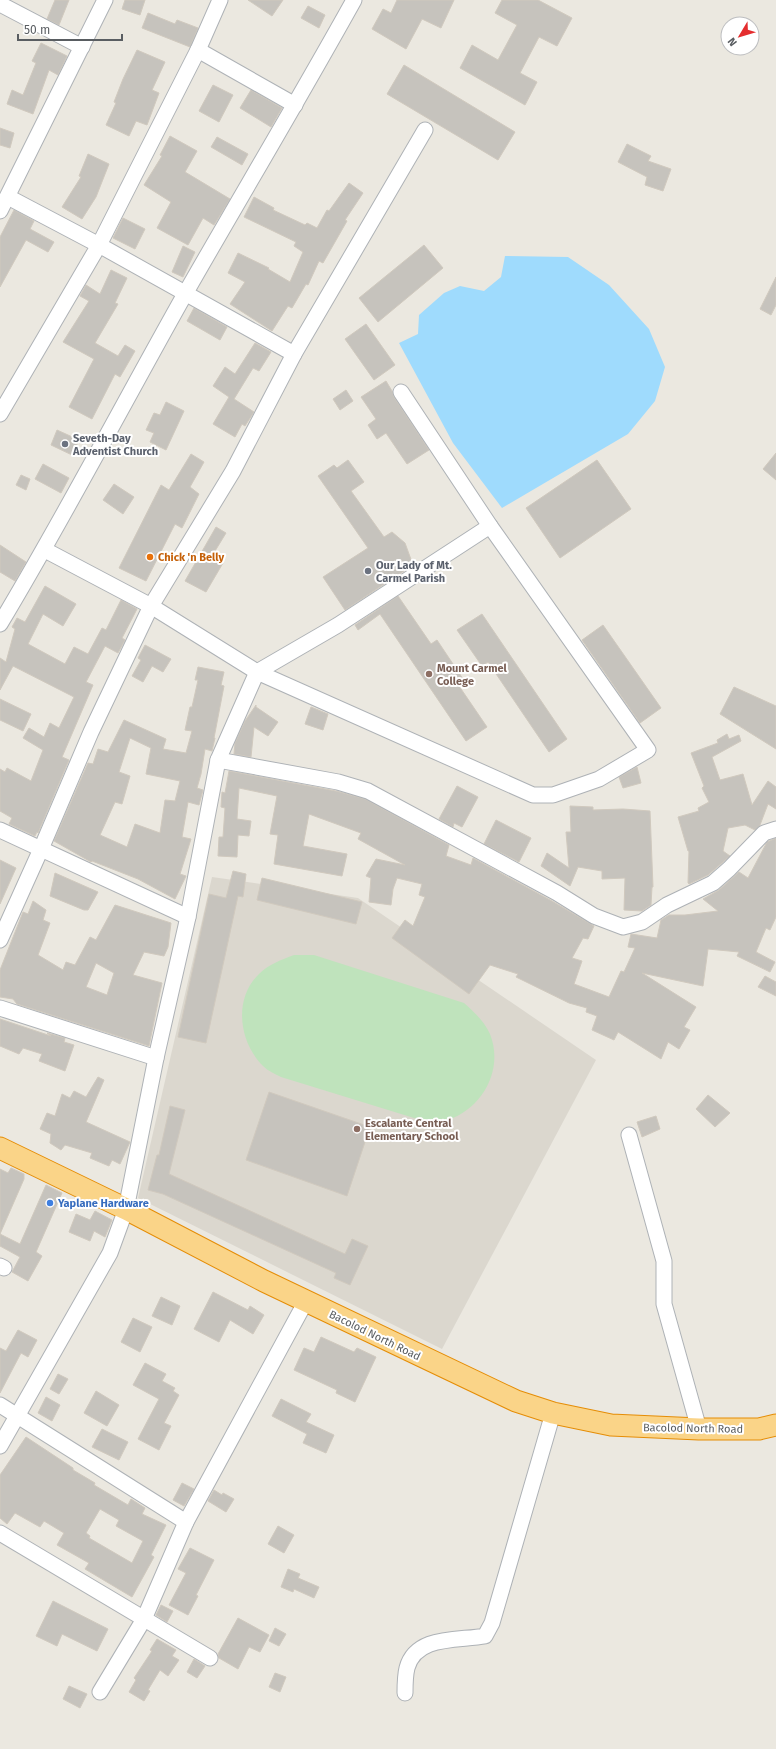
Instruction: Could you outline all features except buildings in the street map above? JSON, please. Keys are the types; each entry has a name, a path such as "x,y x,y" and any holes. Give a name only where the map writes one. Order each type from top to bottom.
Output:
{"highway":[{"name":"Bacolod North Road","path":"0,1148 126,1209 306,1301 516,1401 553,1413 611,1425 699,1429 759,1429 776,1425"}],"street":[{"path":"0,211 105,0"},
{"path":"0,414 99,246 198,50 220,0"},
{"path":"0,624 45,550 185,295 354,0"},
{"path":"0,4 82,47"},
{"path":"198,50 295,105"},
{"path":"0,940 91,732 151,606 234,471 294,354 425,130"},
{"path":"8,197 294,354"},
{"path":"45,550 151,606 257,672 533,795 553,795 599,779 648,750 490,526 401,392"},
{"path":"0,1446 110,1253 126,1209 156,1058 188,917 218,760 257,672 338,625 490,526"},
{"path":"218,760 338,782 368,791 556,893 594,916 623,927 642,922 667,905 713,883 729,869 764,833 776,828"},
{"path":"0,830 188,917"},
{"path":"0,1008 156,1058"},
{"path":"629,1135 664,1261 664,1304 699,1429"},
{"path":"100,1692 144,1619 186,1522 306,1301"},
{"path":"0,1405 186,1522"},
{"path":"405,1693 407,1668 416,1652 431,1643 485,1636 492,1623 553,1413"},
{"path":"0,1533 210,1658"}],"shaded area":[{"name":"Escalante Central Elementary School","path":"212,877 358,898 596,1060 442,1349 138,1198"}],"green space":[{"path":"294,955 314,955 464,1003 485,1025 490,1034 494,1047 492,1073 487,1086 480,1097 460,1114 446,1121 427,1122 281,1077 263,1066 255,1056 244,1033 242,1020 245,996 251,984 259,974 275,963"}],"water":[{"path":"505,256 568,257 609,285 649,329 665,367 655,401 628,434 502,508 453,443 399,343 418,334 419,315 444,293 460,286 484,291 501,277"}],"place":[{"name":"Seveth-Day Adventist Church","path":"65,444"},
{"name":"Chick 'n Belly","path":"150,557"},
{"name":"Our Lady of Mt. Carmel Parish","path":"368,571"},
{"name":"Mount Carmel College","path":"429,674"},
{"name":"Escalante Central Elementary School","path":"357,1129"},
{"name":"Yaplane Hardware","path":"50,1203"}]}
